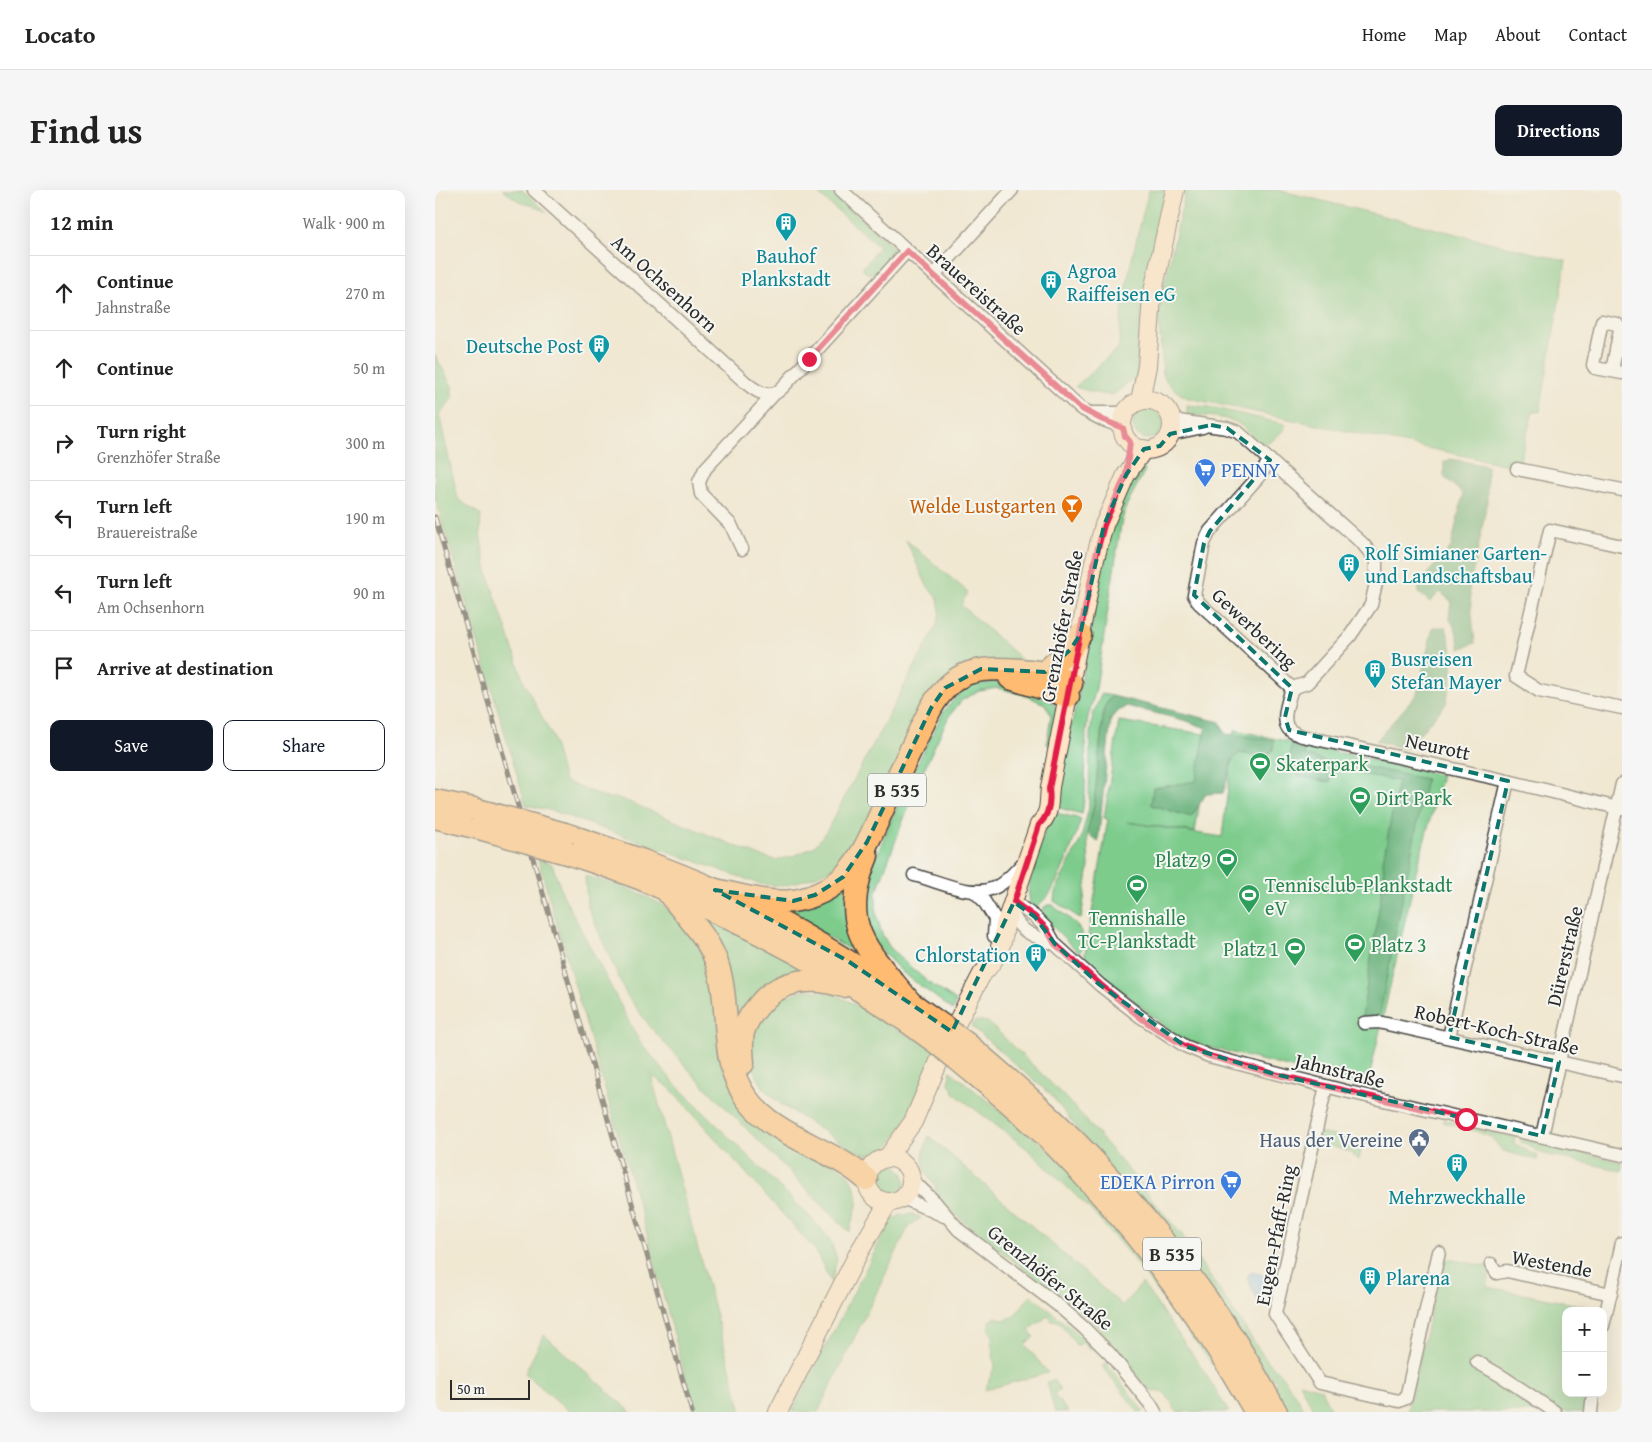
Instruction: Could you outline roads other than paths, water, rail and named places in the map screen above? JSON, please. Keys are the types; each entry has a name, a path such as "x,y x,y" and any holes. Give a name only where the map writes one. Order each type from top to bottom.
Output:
{"highway":[{"path":"1045,672 1070,650 1080,635"},
{"name":"B 535","path":"715,890 761,899 793,901 815,896 835,884 851,868 867,842 931,708 945,688 965,675 981,669 998,668 1045,672 1057,676 1069,690"},
{"name":"B 535","path":"1069,690 1010,678 988,677 966,683 954,690 943,701 933,715 863,867 856,889 857,922 864,945 873,959 940,1034 962,1052 1017,1086 1066,1132 1139,1212 1197,1285 1227,1328 1276,1412"},
{"name":"B 535","path":"435,801 476,819 659,867 715,890 849,961 909,1001"},
{"name":"B 535","path":"435,818 476,819"},
{"name":"B 535","path":"568,844 760,934 940,1034"},
{"name":"B 535","path":"666,889 699,929 719,968 724,989 731,1065 737,1085 748,1100 769,1121 785,1131 829,1154 859,1173 882,1183"},
{"name":"B 535","path":"863,992 839,984 809,980 794,982 777,988 764,999 751,1015 743,1032 743,1064 759,1094 776,1109 860,1158 882,1183"},
{"name":"B 535","path":"962,1052 1005,1099 1047,1137 1114,1210 1187,1302 1232,1369 1256,1412"}],"street":[{"name":"Am Ochsenhorn","path":"534,190 745,382 760,392 775,394"},
{"name":"Brauereistraße","path":"841,190 1080,408 1131,433"},
{"path":"934,275 1012,190"},
{"path":"1147,402 1147,366 1152,296 1175,190"},
{"path":"742,549 731,525 701,494 699,482 705,469 775,394 785,386 907,251"},
{"path":"1603,316 1617,324 1620,329 1617,372 1595,368 1593,364 1603,316"},
{"path":"1147,402 1165,408 1171,427 1166,441 1152,449 1131,433 1134,404 1147,402"},
{"path":"1171,427 1211,425 1227,428 1238,432 1270,460"},
{"name":"Grenzhöfer Straße","path":"778,1412 859,1252 882,1183 913,1122 949,1038 982,974 983,961 1005,923 1039,825 1046,818 1050,800 1049,789 1094,563 1104,525 1126,475 1131,433"},
{"name":"Gewerbering","path":"1270,460 1363,544 1377,560 1376,583 1371,606 1350,636 1307,683 1292,688 1199,603 1194,595 1203,543 1210,531 1260,475 1270,460"},
{"path":"1517,469 1622,490"},
{"path":"1622,546 1551,530 1516,676 1539,691 1622,708"},
{"name":"Neurott","path":"1292,688 1285,724 1289,730 1302,736 1508,781 1619,808"},
{"path":"1449,1037 1508,781"},
{"name":"Dürerstraße","path":"1542,1136 1619,808 1622,784"},
{"path":"914,875 963,890 987,890 1008,879 1029,858"},
{"path":"975,891 984,901 995,919 1055,944"},
{"path":"1005,923 1035,917 1046,928 1055,944"},
{"path":"1005,923 1018,925 1027,933"},
{"name":"Jahnstraße","path":"1055,944 1141,1018 1185,1046 1209,1056 1326,1086 1622,1155"},
{"name":"Robert-Koch-Straße","path":"1364,1023 1378,1022 1622,1076"},
{"name":"Eugen-Pfaff-Ring","path":"1326,1086 1275,1314 1320,1382 1399,1401 1406,1398 1439,1252"},
{"name":"Grenzhöfer Straße","path":"882,1183 907,1193 913,1122"},
{"path":"882,1183 895,1158 948,1218"},
{"name":"Grenzhöfer Straße","path":"882,1183 948,1218 959,1230 1059,1306 1110,1354 1155,1412"},
{"name":"Westende","path":"1607,1310 1622,1243"},
{"name":"Westende","path":"1491,1264 1497,1274 1507,1271 1611,1294"},
{"path":"1477,1362 1555,1412"},
{"path":"1591,1412 1593,1397"}],"water":[{"path":"1251,1272 1275,1278 1263,1303 1259,1303 1247,1277"}],"railway":[{"path":"435,517 692,1412"}],"place":[{"name":"Bauhof Plankstadt","path":"786,242"},
{"name":"Agroa Raiffeisen eG","path":"1051,300"},
{"name":"Deutsche Post","path":"599,364"},
{"name":"PENNY","path":"1205,488"},
{"name":"Welde Lustgarten","path":"1072,524"},
{"name":"Rolf Simianer Garten- und Landschaftsbau","path":"1349,583"},
{"name":"Busreisen Stefan Mayer","path":"1375,689"},
{"name":"Skaterpark","path":"1260,782"},
{"name":"Dirt Park","path":"1360,816"},
{"name":"Platz 9","path":"1227,878"},
{"name":"Tennishalle TC-Plankstadt","path":"1137,904"},
{"name":"Tennisclub-Plankstadt eV","path":"1249,914"},
{"name":"Platz 3","path":"1355,963"},
{"name":"Platz 1","path":"1295,967"},
{"name":"Chlorstation","path":"1036,973"},
{"name":"Haus der Vereine","path":"1419,1158"},
{"name":"Mehrzweckhalle","path":"1457,1183"},
{"name":"EDEKA Pirron","path":"1231,1200"},
{"name":"Plarena","path":"1370,1296"}]}
